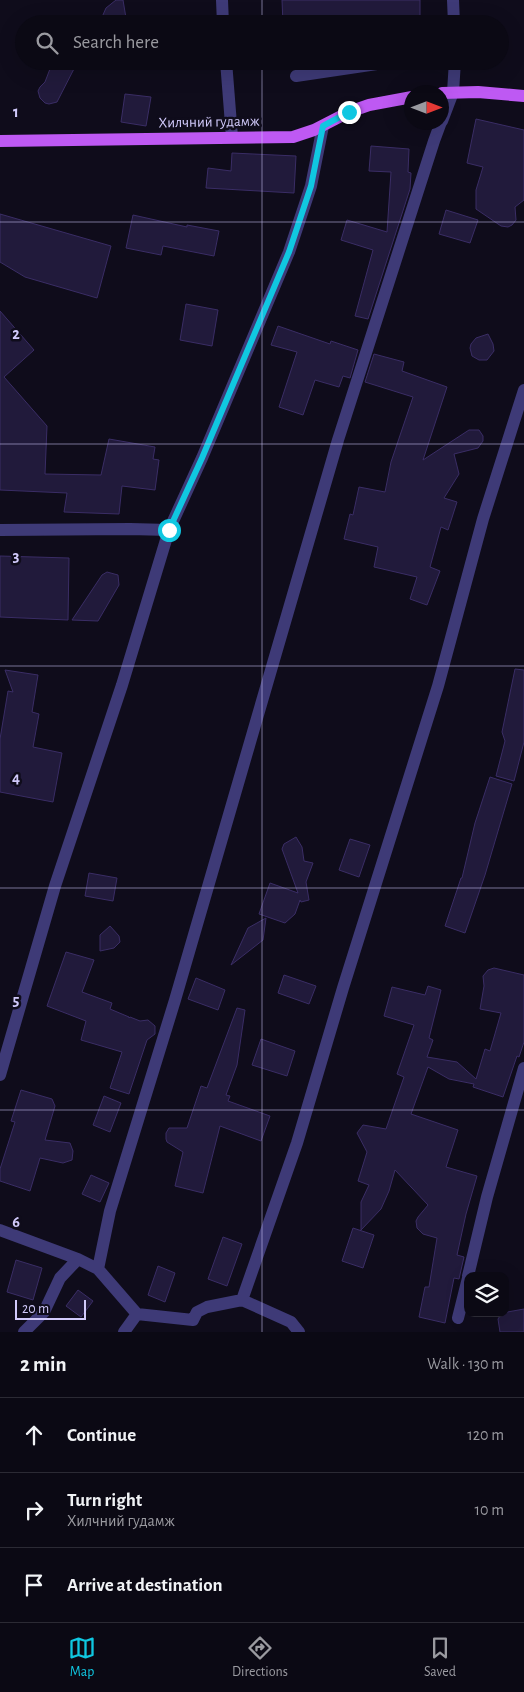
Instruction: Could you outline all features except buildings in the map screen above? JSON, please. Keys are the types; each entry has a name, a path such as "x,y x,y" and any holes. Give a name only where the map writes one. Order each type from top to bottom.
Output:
{"main road":[{"path":"449,92 504,93 524,96"},
{"name":"Хилчний гудамж","path":"0,141 293,137 323,126 349,112 369,105 404,98"}],"street":[{"path":"222,0 223,15"},
{"path":"453,0 454,15"},
{"path":"227,70 232,137"},
{"path":"296,76 336,70"},
{"path":"449,85 452,70"},
{"path":"0,1075 55,886 122,686 169,530 202,458 289,252 311,186 323,126"},
{"path":"98,1269 110,1211 175,1000 338,440 438,130"},
{"path":"242,1300 296,1143 438,686 483,519 524,390"},
{"path":"0,530 169,530"},
{"path":"469,1272 487,1197 524,1068"},
{"path":"0,1230 78,1258 98,1269 137,1314 193,1320 197,1312 207,1307 242,1300 291,1322 299,1332"},
{"path":"24,1332 44,1312 60,1278 78,1258"},
{"path":"458,1318 464,1293"},
{"path":"124,1332 137,1314"}],"route":[{"path":"169,530 202,458 289,252 311,186 323,126 349,112"}]}
